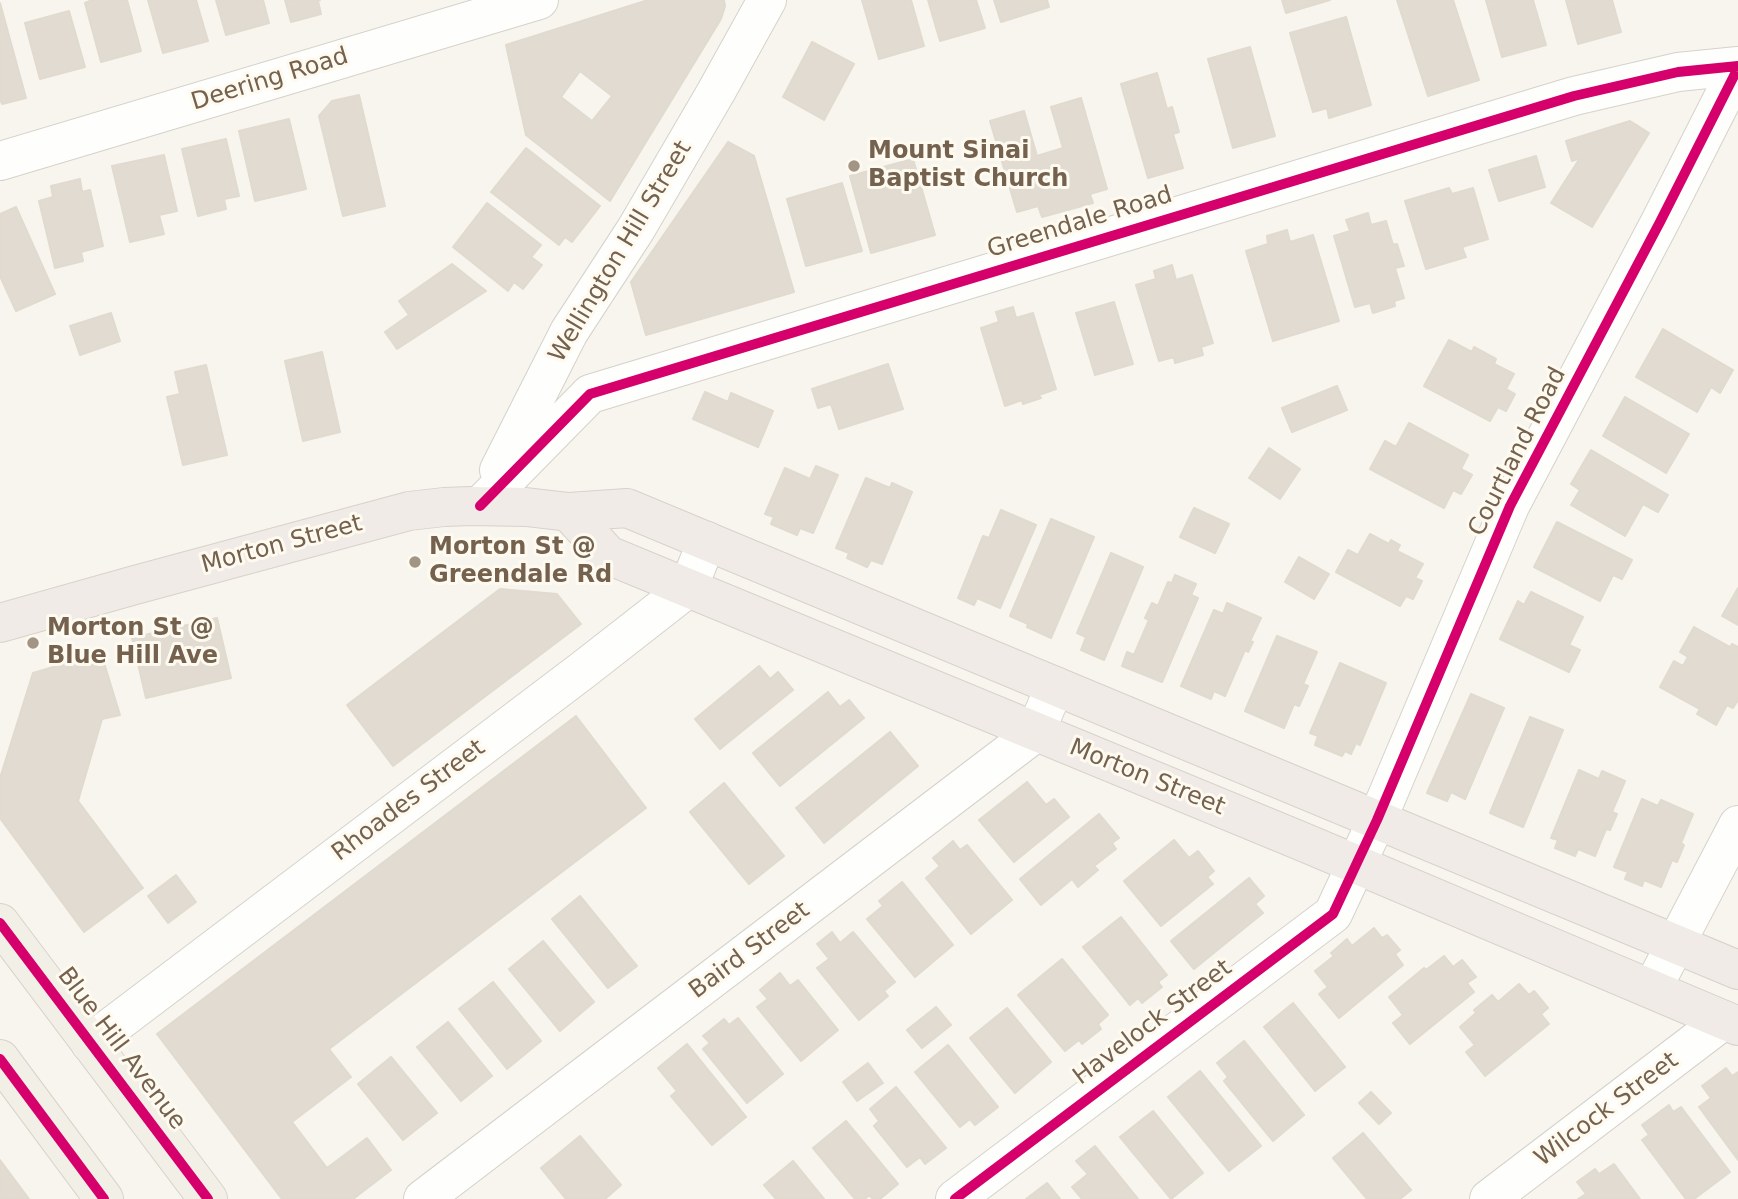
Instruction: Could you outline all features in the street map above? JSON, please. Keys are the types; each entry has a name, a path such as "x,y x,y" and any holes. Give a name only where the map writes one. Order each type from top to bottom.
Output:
{"highway":[{"name":"Morton Street","path":"0,623 409,511 480,506 569,512 627,508 1738,970"},
{"name":"Morton Street","path":"569,512 608,555 1731,1023"}],"main road":[{"name":"Blue Hill Avenue","path":"0,923 208,1199"},
{"path":"0,1059 104,1199"}],"street":[{"name":"Deering Road","path":"0,161 539,0"},
{"name":"Wellington Hill Street","path":"480,506 569,332 636,229 767,0"},
{"name":"Greendale Road","path":"480,506 590,394 1574,96 1678,72 1738,67"},
{"name":"Courtland Road","path":"1357,865 1510,506 1660,222 1738,67"},
{"path":"688,588 707,541"},
{"name":"Rhoades Street","path":"90,1043 688,588"},
{"name":"Baird Street","path":"423,1199 1035,733 1055,686"},
{"path":"1652,989 1738,825"},
{"name":"Havelock Street","path":"955,1199 1333,914 1357,865"},
{"name":"Wilcock Street","path":"1489,1199 1731,1023"}],"building":[{"path":"92,0 127,0 141,51 101,62 85,3"},
{"path":"148,0 196,0 208,41 163,53"},
{"path":"216,0 263,0 269,23 226,35"},
{"path":"285,0 320,0 321,14 291,22"},
{"path":"648,0 724,0 721,19 610,201 526,135 506,45","holes":["580,71 612,96 592,121 561,97"]},
{"path":"862,0 911,0 924,46 879,59"},
{"path":"928,0 976,0 985,28 940,41"},
{"path":"994,0 1047,0 1049,7 1001,22"},
{"path":"1282,0 1330,0 1286,13"},
{"path":"1397,0 1453,0 1479,80 1428,96"},
{"path":"1486,0 1533,0 1546,45 1502,57"},
{"path":"1566,0 1612,0 1621,32 1578,44"},
{"path":"0,3 26,98 2,104 0,99"},
{"path":"69,11 85,67 40,79 25,23"},
{"path":"1346,17 1371,105 1329,118 1327,108 1313,112 1290,33"},
{"path":"812,42 854,64 824,120 783,97"},
{"path":"1250,47 1275,136 1233,148 1208,59"},
{"path":"1157,73 1167,109 1172,107 1179,132 1173,134 1183,168 1148,178 1121,84"},
{"path":"359,95 385,206 343,216 319,116 332,101"},
{"path":"1081,98 1107,189 1090,194 1093,203 1042,217 1038,206 1017,212 990,121 1024,111 1037,156 1063,148 1051,107"},
{"path":"289,119 306,189 255,201 239,131"},
{"path":"1630,121 1649,133 1592,227 1551,203 1580,158 1572,161 1566,141"},
{"path":"226,139 239,196 224,199 226,209 198,216 182,149"},
{"path":"728,142 754,156 794,292 646,335 631,282"},
{"path":"526,148 600,206 572,242 565,237 559,245 491,192"},
{"path":"164,155 177,211 159,215 164,234 130,242 112,166"},
{"path":"1536,156 1545,187 1499,201 1489,170"},
{"path":"913,159 935,235 871,253 850,176"},
{"path":"80,179 82,192 90,190 103,246 81,252 83,261 55,268 39,201 53,197 51,186"},
{"path":"842,183 862,251 806,266 787,199"},
{"path":"1449,188 1452,194 1473,188 1488,239 1462,247 1466,257 1426,269 1405,201"},
{"path":"487,203 541,245 531,257 542,265 523,289 514,282 508,291 453,247"},
{"path":"16,207 55,294 16,311 0,276 0,214"},
{"path":"1368,213 1371,225 1386,221 1393,245 1397,244 1404,266 1395,268 1404,298 1394,301 1395,306 1373,313 1370,303 1355,307 1334,236 1350,231 1346,220"},
{"path":"1287,230 1290,242 1313,235 1339,321 1273,341 1246,251 1268,244 1267,236"},
{"path":"452,264 486,291 397,349 385,332 409,315 399,301"},
{"path":"1172,265 1176,280 1192,275 1213,343 1201,347 1203,355 1175,363 1174,357 1159,361 1136,285 1156,279 1154,271"},
{"path":"1114,302 1133,364 1095,375 1076,313"},
{"path":"1013,307 1016,318 1033,313 1056,389 1023,404 1022,400 1005,406 981,328 999,322 996,312"},
{"path":"111,313 120,341 80,355 70,326"},
{"path":"1663,329 1733,370 1720,393 1711,387 1697,412 1636,377"},
{"path":"1449,340 1472,352 1474,347 1496,359 1494,364 1514,374 1506,389 1515,394 1506,411 1498,407 1490,421 1424,386"},
{"path":"322,352 340,432 303,441 285,361"},
{"path":"888,364 903,409 839,429 831,404 818,408 812,389"},
{"path":"206,365 227,455 183,465 167,397 180,394 175,372"},
{"path":"1337,386 1347,410 1292,432 1282,408"},
{"path":"705,392 728,402 731,393 773,411 758,447 693,419"},
{"path":"1625,397 1689,434 1666,473 1603,436"},
{"path":"1409,423 1468,455 1461,469 1472,475 1461,494 1453,490 1444,508 1370,469 1385,441 1396,447"},
{"path":"1269,448 1300,469 1280,499 1249,478"},
{"path":"1591,450 1668,495 1658,512 1643,504 1625,536 1571,505 1580,490 1571,484"},
{"path":"816,466 838,475 813,533 800,528 797,535 771,524 774,517 765,514 785,468 810,479"},
{"path":"866,478 890,488 892,483 912,492 882,564 871,560 867,567 847,558 849,553 836,548"},
{"path":"1194,508 1229,524 1215,553 1180,537"},
{"path":"1001,510 1036,525 1000,608 977,598 974,605 958,598 983,536 989,538"},
{"path":"1051,519 1094,537 1051,638 1010,616"},
{"path":"1557,522 1632,560 1622,579 1613,575 1600,601 1534,567"},
{"path":"1370,534 1389,544 1391,540 1400,545 1397,551 1423,564 1415,578 1422,581 1413,599 1406,596 1400,606 1336,572 1348,550 1358,555"},
{"path":"1111,553 1143,567 1104,660 1081,650 1086,637 1077,633"},
{"path":"1299,557 1329,574 1314,599 1285,582"},
{"path":"1175,575 1196,584 1191,595 1198,598 1162,682 1122,666 1127,652 1134,655 1149,620 1145,618 1152,603 1158,606 1168,582 1172,583"},
{"path":"1738,588 1738,625 1722,616"},
{"path":"500,589 557,594 581,624 393,766 347,705"},
{"path":"1531,592 1583,617 1569,645 1580,650 1569,672 1500,639 1518,601 1524,605"},
{"path":"1227,603 1261,618 1250,641 1253,642 1248,652 1245,650 1225,696 1214,691 1211,699 1181,686 1214,610 1223,614"},
{"path":"217,618 231,678 146,698 132,638"},
{"path":"1694,627 1730,647 1732,644 1738,647 1738,700 1733,708 1727,705 1716,725 1697,714 1700,709 1660,687 1674,661 1683,666 1688,657 1680,652"},
{"path":"1277,636 1317,652 1303,684 1308,686 1299,706 1294,704 1284,728 1245,711"},
{"path":"101,653 120,715 102,719 78,801 143,888 84,932 0,818 0,778 33,673"},
{"path":"1340,663 1386,683 1360,745 1356,743 1351,754 1345,751 1342,756 1315,745 1318,736 1310,733"},
{"path":"759,666 770,679 778,672 793,690 720,749 695,719"},
{"path":"828,692 840,707 849,700 864,718 780,786 753,753"},
{"path":"1471,694 1504,708 1465,799 1451,792 1447,801 1427,793"},
{"path":"576,716 646,808 329,1049 351,1077 292,1122 327,1168 367,1138 391,1170 353,1199 282,1199 157,1034"},
{"path":"1530,717 1563,730 1523,827 1490,813"},
{"path":"890,732 918,766 824,843 796,808"},
{"path":"1579,770 1599,779 1602,771 1625,781 1612,812 1617,814 1610,830 1606,829 1595,856 1578,849 1575,856 1555,848 1558,840 1551,838"},
{"path":"1027,782 1046,805 1054,799 1069,817 1014,862 979,820"},
{"path":"724,783 784,856 749,884 690,812"},
{"path":"1642,799 1658,806 1661,800 1693,814 1681,843 1684,845 1677,862 1672,860 1661,887 1644,880 1642,886 1625,879 1628,872 1614,867"},
{"path":"1099,814 1119,838 1112,843 1116,849 1094,866 1098,870 1078,887 1072,879 1041,905 1020,879"},
{"path":"1174,840 1189,858 1198,851 1214,871 1207,877 1213,884 1161,926 1124,881"},
{"path":"953,841 960,850 967,845 1012,900 971,934 926,878 940,866 933,858"},
{"path":"176,875 196,902 168,923 148,896"},
{"path":"1249,878 1264,896 1255,904 1263,913 1194,969 1171,941"},
{"path":"902,882 953,945 915,977 867,919 883,906 879,901"},
{"path":"580,896 637,966 608,988 552,919"},
{"path":"1121,917 1167,975 1158,982 1162,987 1142,1003 1138,998 1130,1005 1083,947"},
{"path":"1374,928 1382,938 1387,935 1400,950 1395,954 1403,965 1339,1018 1319,994 1328,987 1315,971 1334,956 1331,953 1347,939 1352,946"},
{"path":"832,932 840,943 853,932 895,982 884,991 888,996 859,1020 817,968 829,959 817,944"},
{"path":"543,941 594,1002 560,1031 509,969"},
{"path":"1444,956 1453,967 1462,960 1476,977 1467,983 1474,992 1410,1044 1393,1023 1403,1015 1389,997 1424,968 1426,970"},
{"path":"1062,959 1108,1015 1098,1024 1101,1029 1082,1044 1079,1040 1065,1051 1018,995"},
{"path":"780,973 790,986 798,980 838,1030 801,1061 757,1007 768,999 760,990"},
{"path":"493,982 541,1041 507,1069 459,1009"},
{"path":"1519,984 1529,995 1534,991 1548,1008 1541,1014 1549,1024 1485,1076 1466,1052 1475,1045 1460,1027 1476,1013 1474,1010 1492,995 1498,1002"},
{"path":"1293,1003 1345,1067 1315,1091 1264,1027"},
{"path":"936,1007 951,1025 922,1048 907,1030"},
{"path":"1007,1008 1051,1062 1015,1093 970,1038"},
{"path":"738,1018 783,1074 747,1103 703,1049 710,1043 703,1036 724,1019 729,1025"},
{"path":"448,1022 492,1076 461,1101 417,1047"},
{"path":"1244,1041 1304,1115 1273,1141 1224,1081 1228,1077 1217,1063"},
{"path":"687,1044 746,1117 712,1145 671,1096 677,1091 658,1068"},
{"path":"948,1045 998,1107 975,1125 970,1119 960,1127 915,1072"},
{"path":"391,1057 437,1113 403,1140 358,1084"},
{"path":"868,1063 883,1083 857,1101 843,1082"},
{"path":"1726,1068 1732,1076 1738,1072 1738,1160 1699,1107 1711,1098 1702,1086"},
{"path":"1200,1071 1261,1146 1229,1171 1168,1097"},
{"path":"896,1087 946,1148 925,1164 920,1157 907,1167 874,1126 879,1121 870,1109"},
{"path":"1371,1092 1391,1113 1379,1124 1359,1103"},
{"path":"1669,1105 1673,1112 1681,1107 1730,1172 1694,1199 1686,1199 1642,1140 1649,1135 1642,1125"},
{"path":"1153,1111 1203,1173 1171,1199 1120,1137"},
{"path":"846,1121 898,1184 880,1199 873,1199 869,1195 865,1199 855,1199 813,1148"},
{"path":"1363,1133 1411,1190 1400,1199 1367,1199 1333,1158"},
{"path":"580,1136 621,1185 605,1199 566,1199 541,1168"},
{"path":"1095,1146 1138,1199 1082,1199 1072,1187 1088,1174 1076,1161"},
{"path":"0,1160 29,1199 0,1199"},
{"path":"793,1161 824,1199 776,1199 764,1185"},
{"path":"1614,1164 1640,1199 1578,1199 1586,1194 1577,1182 1595,1169 1599,1174"},
{"path":"1047,1183 1060,1199 1026,1199"}],"cycle path":[{"path":"480,506 590,394 1574,96 1678,72 1738,66"},
{"path":"955,1199 1333,914 1377,820 1510,506 1738,68"},
{"path":"0,923 208,1199"},
{"path":"0,1059 104,1199"}],"place":[{"name":"Mount Sinai Baptist Church","path":"854,166"},
{"name":"Morton St @ Greendale Rd","path":"415,562"},
{"name":"Morton St @ Blue Hill Ave","path":"33,643"}]}
